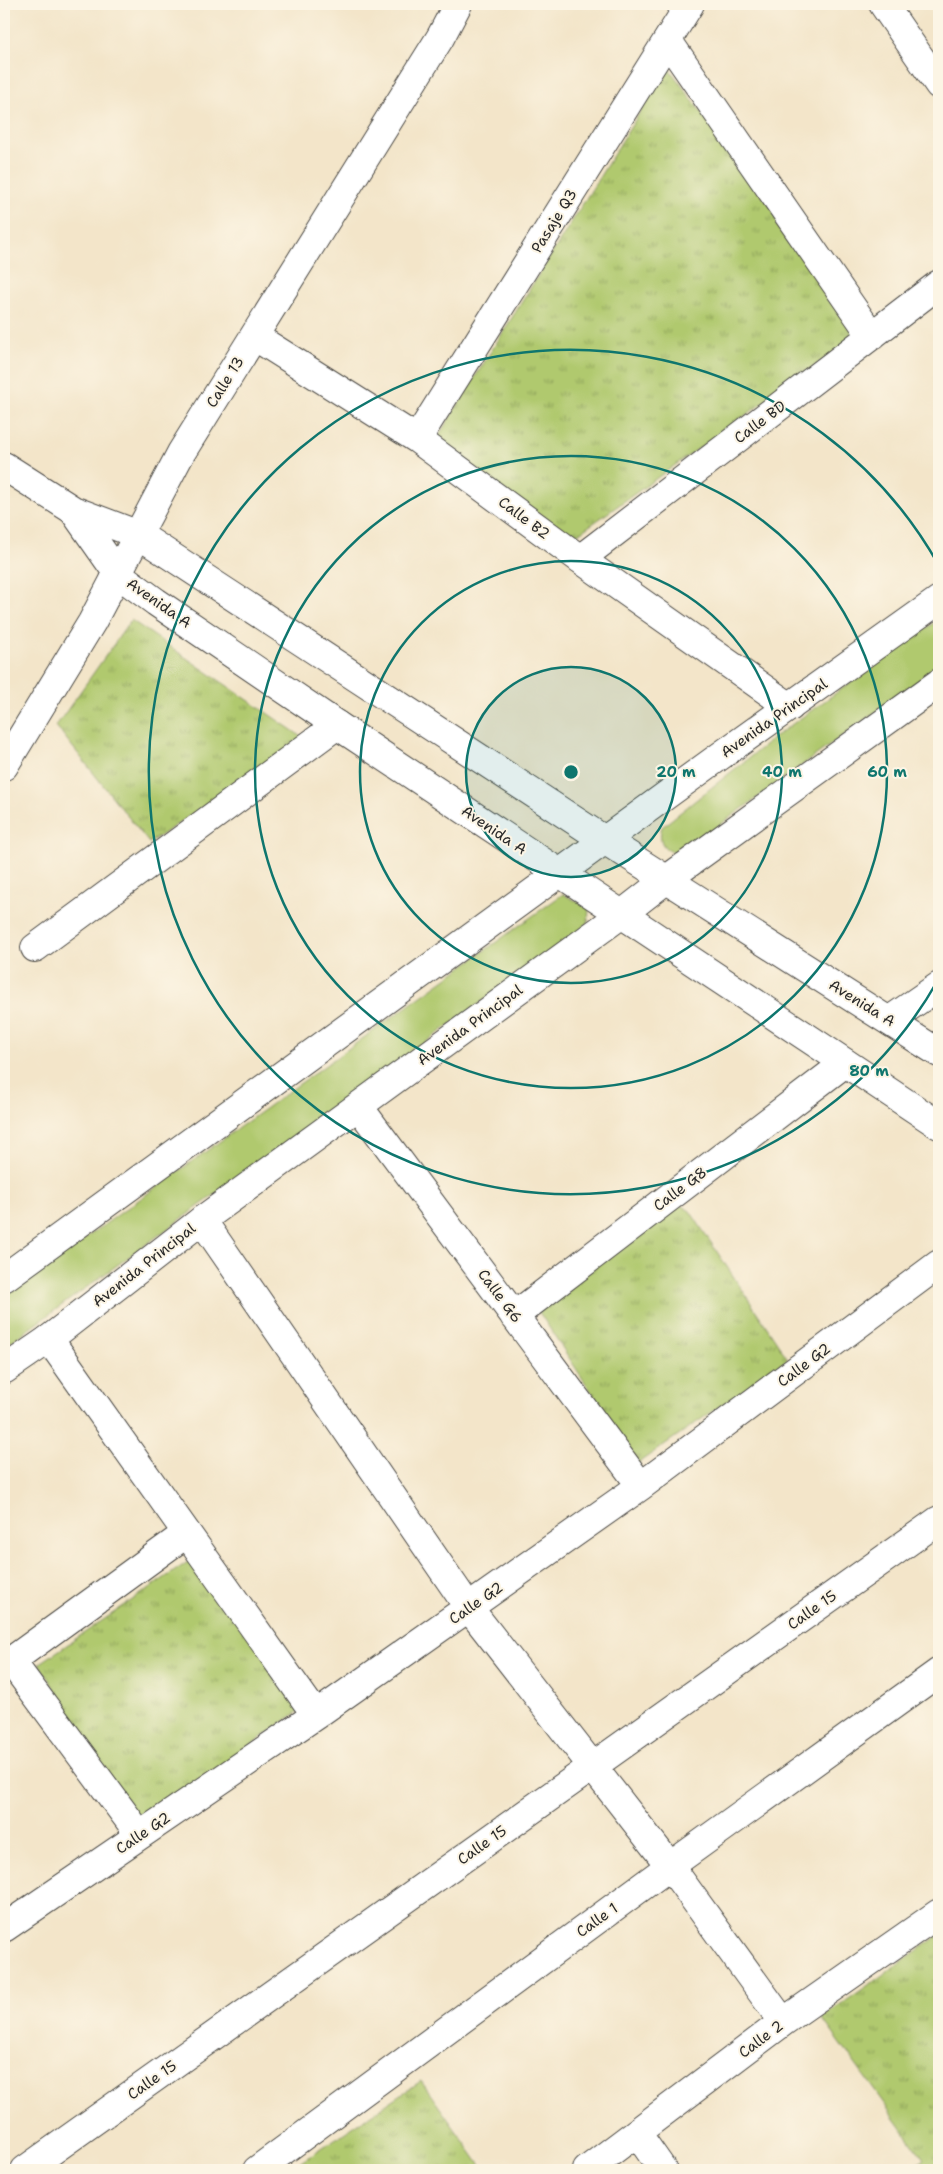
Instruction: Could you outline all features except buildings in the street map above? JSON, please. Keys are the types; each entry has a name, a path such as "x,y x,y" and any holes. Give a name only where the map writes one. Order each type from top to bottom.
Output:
{"street":[{"name":"Calle 13","path":"4,766 92,622 181,453 440,38 458,4"},
{"name":"Pasaje Q3","path":"417,439 690,4"},
{"path":"883,4 939,85"},
{"path":"668,41 872,336"},
{"name":"Calle BD","path":"580,560 939,284"},
{"name":"Calle B2","path":"254,336 417,439 580,560 790,707"},
{"name":"Avenida A","path":"4,466 73,510 139,534 606,841 890,1020 939,1053"},
{"name":"Avenida A","path":"73,510 118,574 156,602 560,874 939,1125"},
{"name":"Avenida Principal","path":"4,1278 939,600"},
{"name":"Avenida Principal","path":"4,1370 49,1339 202,1220 622,914 666,879 939,683"},
{"path":"35,948 337,725"},
{"path":"890,1020 939,986"},
{"name":"Calle G8","path":"514,1316 845,1063"},
{"name":"Calle G6","path":"359,1107 641,1486"},
{"path":"202,1220 469,1608 670,1866 783,2022"},
{"name":"Calle G2","path":"4,1928 316,1715 641,1486 939,1264"},
{"path":"49,1339 316,1715"},
{"name":"Calle 15","path":"25,2170 939,1520"},
{"path":"140,1835 7,1664 187,1533"},
{"name":"Calle 1","path":"257,2170 670,1866 939,1672"},
{"name":"Calle 2","path":"588,2170 783,2022 939,1913"},
{"path":"637,2133 663,2170"}],"green space":[{"path":"668,67 863,332 571,539 434,443"},
{"path":"939,619 939,666 681,853 671,851 664,846 661,837 662,827 780,733"},
{"path":"131,620 305,739 149,843 56,726"},
{"path":"563,894 589,908 588,922 577,933 4,1347 4,1297"},
{"path":"679,1204 690,1211 788,1359 638,1463 535,1306"},
{"path":"198,1555 303,1708 140,1824 39,1664"},
{"path":"939,1935 939,2170 908,2170 924,2159 822,2018"},
{"path":"421,2081 484,2170 289,2170"}]}
